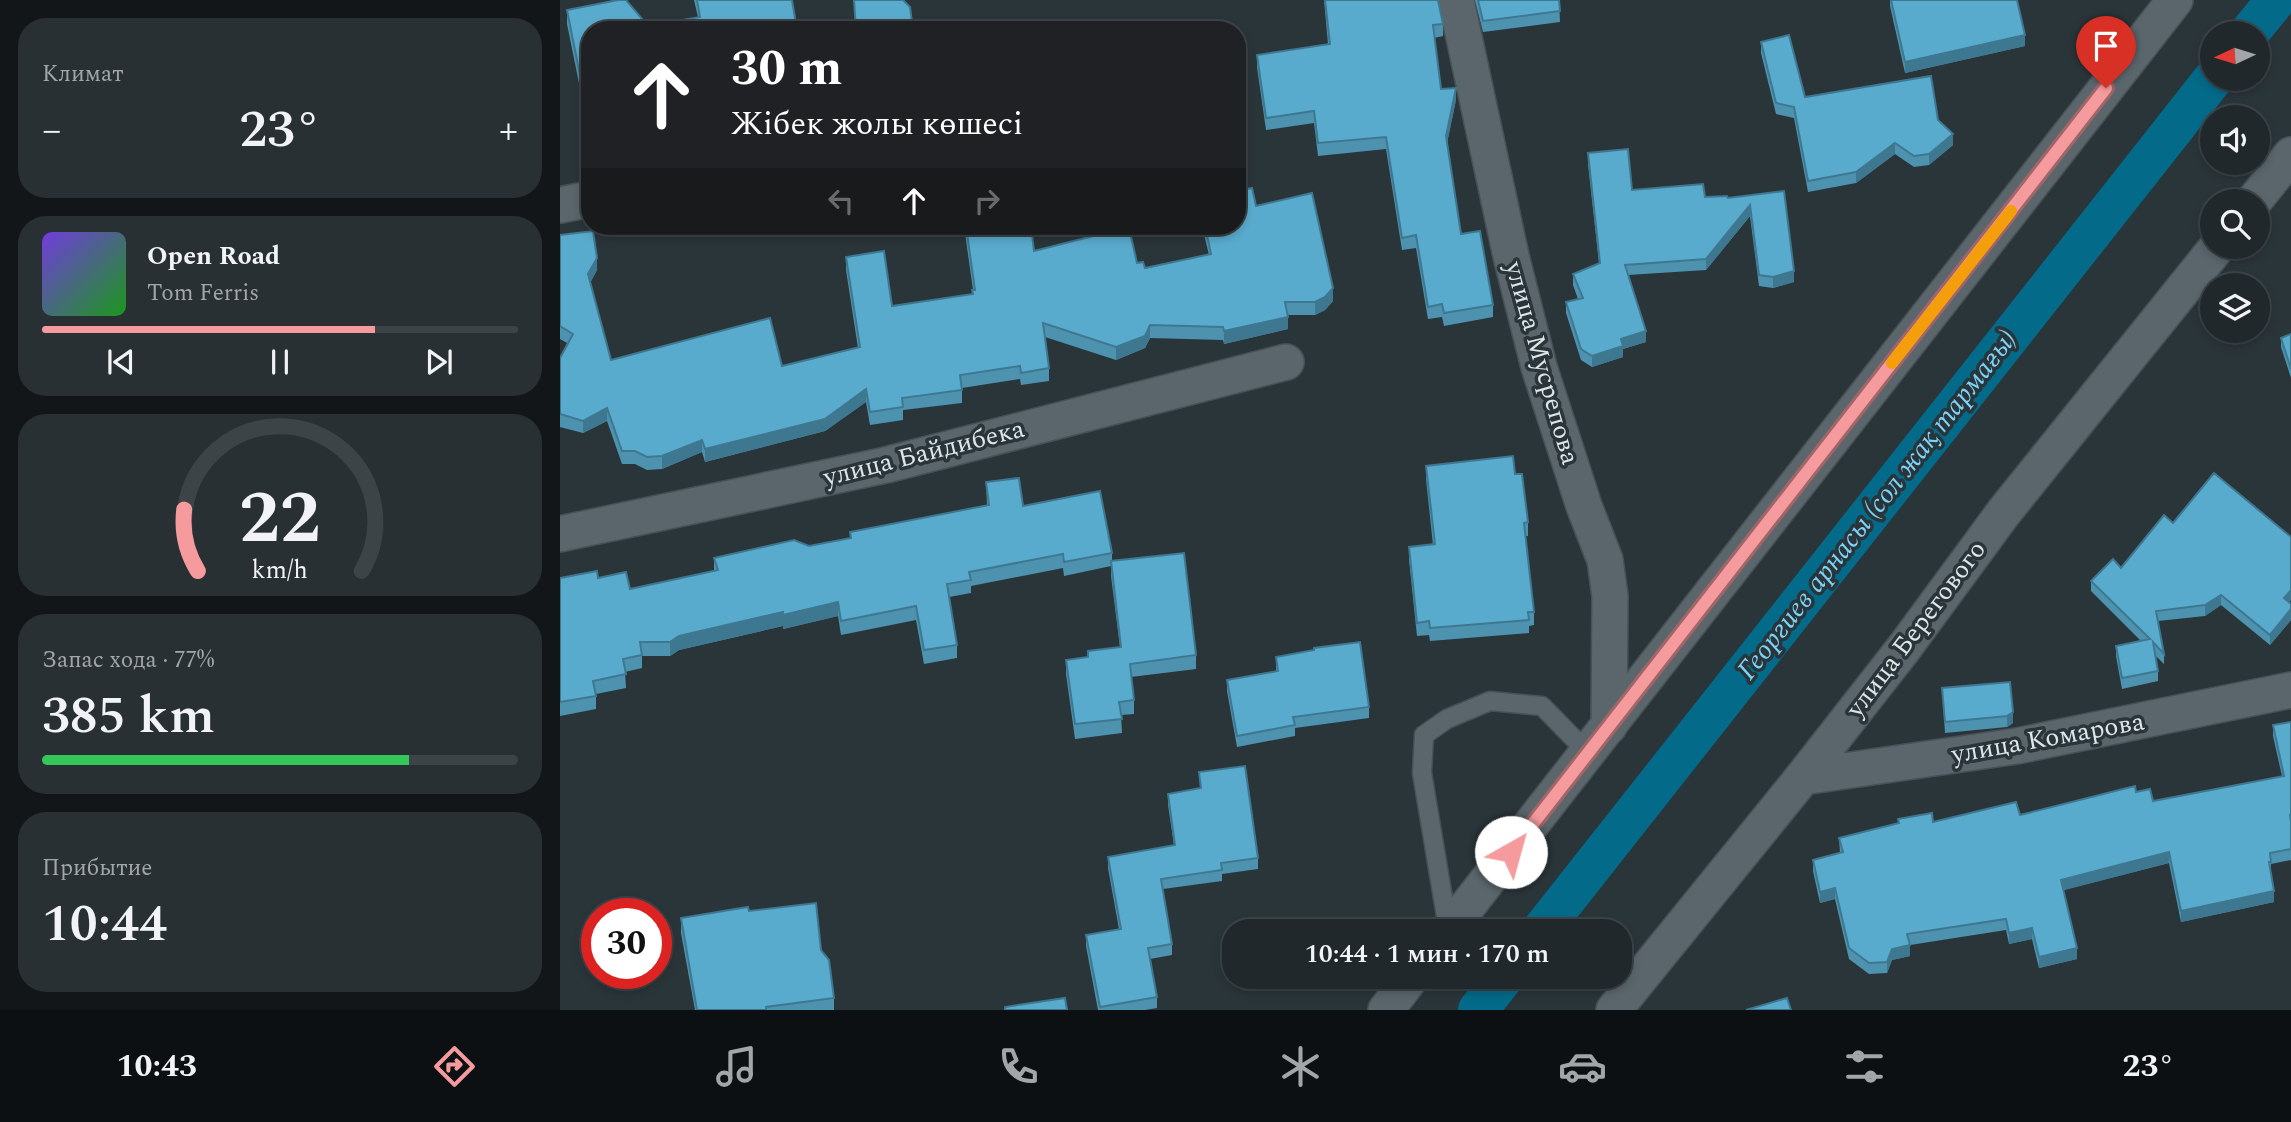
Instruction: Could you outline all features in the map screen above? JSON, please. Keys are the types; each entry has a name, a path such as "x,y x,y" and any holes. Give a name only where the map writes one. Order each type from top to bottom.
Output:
{"street":[{"name":"улица Мусрепова","path":"1456,0 1511,256 1539,367 1584,506 1605,560 1610,596 1609,726"},
{"path":"1457,919 2175,0"},
{"path":"2264,189 2291,155"},
{"path":"560,205 581,201"},
{"name":"улица Берегового","path":"1614,1010 1905,649 2004,512 2207,259"},
{"name":"улица Байдибека","path":"560,534 886,465 1286,362"},
{"name":"улица Комарова","path":"1803,777 2017,746 2291,690"},
{"path":"1386,1010 1402,989"}],"lane":[{"path":"1446,919 1422,773 1424,734 1447,719 1490,701 1542,706 1588,753"}],"building":[{"path":"626,0 644,21 581,21 581,80 567,10"},
{"path":"697,0 792,0 796,21 677,21 700,17"},
{"path":"854,0 903,0 910,7 912,21 855,21"},
{"path":"1325,0 1438,0 1443,24 1433,25 1441,89 1456,88 1446,136 1461,234 1480,231 1493,305 1444,313 1442,304 1428,307 1416,235 1402,238 1386,137 1318,143 1314,111 1266,118 1257,55 1330,44"},
{"path":"1478,0 1559,0 1560,11 1483,21"},
{"path":"1891,0 2017,0 2025,35 1905,62"},
{"path":"1789,35 1805,97 1931,76 1938,120 1953,134 1929,154 1914,156 1895,143 1856,172 1808,181 1794,107 1776,103 1761,42"},
{"path":"1628,149 1632,190 1703,184 1705,197 1728,198 1784,191 1794,271 1773,277 1759,275 1750,205 1706,259 1625,265 1646,331 1621,339 1623,346 1592,356 1581,349 1566,302 1583,298 1573,274 1600,263 1588,153"},
{"path":"1252,188 1256,206 1312,193 1333,288 1325,297 1315,302 1285,302 1288,317 1224,331 1223,327 1150,325 1145,336 1116,347 1043,323 1049,368 1021,373 1020,366 960,375 962,390 902,398 903,407 870,412 866,389 825,419 705,449 702,440 662,456 647,457 635,451 622,451 607,408 583,421 560,414 560,358 573,334 560,326 560,235 581,232 581,235 594,235 597,258 588,274 611,360 770,318 782,366 860,347 846,257 884,251 892,306 973,294 972,290 975,290 967,235 1032,235 1034,251 1097,235 1131,235 1137,263 1143,262 1145,268 1211,254 1207,235 1246,235 1246,189"},
{"path":"2291,334 2291,369 2281,338"},
{"path":"1513,456 1515,474 1522,474 1528,522 1524,523 1534,612 1528,612 1529,620 1430,628 1429,621 1417,623 1409,547 1435,544 1426,466"},
{"path":"2214,473 2291,537 2291,590 2284,598 2291,604 2291,609 2270,635 2221,595 2205,605 2156,611 2164,654 2153,642 2158,671 2122,678 2116,646 2150,639 2091,581 2113,559 2121,568 2164,515 2173,523"},
{"path":"1019,478 1023,506 1100,491 1112,553 1064,562 1063,554 969,572 971,580 947,584 957,645 924,650 916,606 841,621 838,602 679,636 670,642 640,642 642,655 623,659 626,674 593,681 596,696 560,702 560,578 597,571 598,578 626,572 630,589 718,570 714,558 794,540 809,546 851,538 850,532 989,505 986,482"},
{"path":"1184,553 1196,655 1130,664 1134,700 1119,702 1122,719 1075,724 1066,660 1088,657 1088,651 1121,647 1111,561"},
{"path":"1360,642 1369,707 1293,717 1295,725 1237,736 1227,680 1278,671 1276,657 1314,648"},
{"path":"2010,682 2013,712 2007,716 1945,722 1942,688"},
{"path":"2291,722 2291,849 2270,853 2274,891 2181,911 2169,852 2061,880 2077,948 2039,957 2032,928 2009,933 2006,919 1907,934 1910,945 1892,949 1887,962 1869,963 1849,948 1835,888 1820,892 1813,860 1843,852 1839,838 1899,823 1898,819 1932,813 1933,822 2016,802 2020,815 2135,786 2136,792 2150,789 2153,801 2284,776 2273,725"},
{"path":"1245,766 1258,858 1221,863 1222,870 1161,879 1172,944 1148,948 1157,997 1100,1007 1086,935 1121,929 1108,857 1175,845 1168,794 1201,788 1199,772"},
{"path":"816,903 821,950 829,960 834,998 766,1007 766,1010 697,1010 681,918 748,907 749,911"},
{"path":"1065,998 1067,1010 1005,1010 1005,1007"},
{"path":"1787,998 1791,1010 1746,1010"}],"waterway":[{"name":"Георгиев арнасы (сол жақ тармағы)","path":"2259,21 2276,0"},
{"name":"Георгиев арнасы (сол жақ тармағы)","path":"1550,919 2204,91"},
{"name":"Георгиев арнасы (сол жақ тармағы)","path":"1478,1010 1495,989"}],"slow traffic":[{"path":"1892,363 2011,211"}],"route":[{"path":"1511,852 2106,88"}]}
